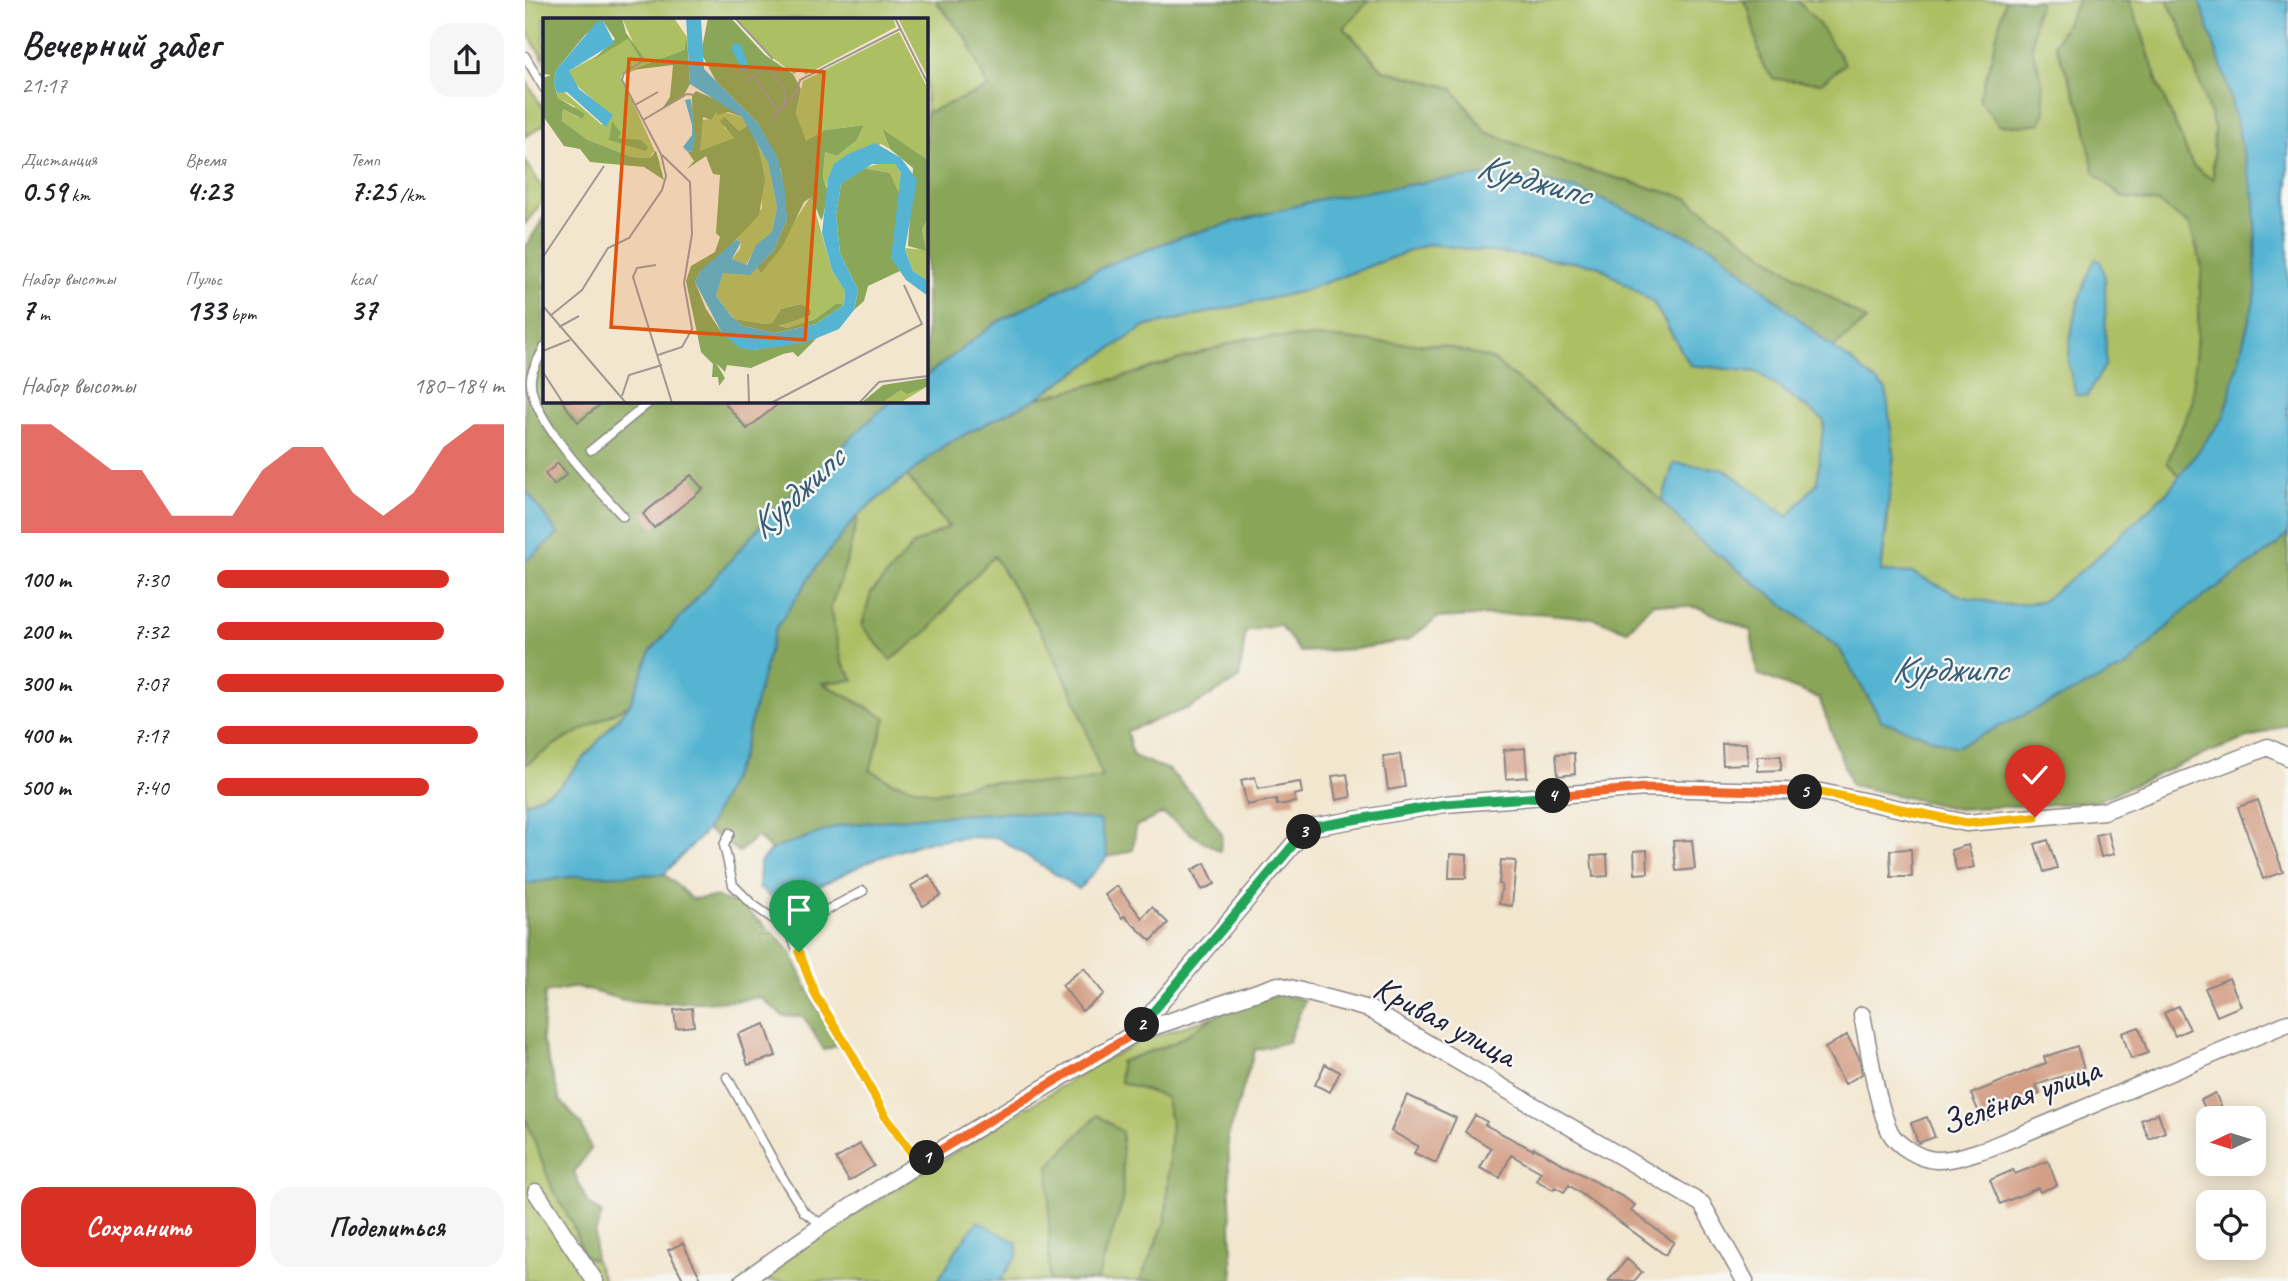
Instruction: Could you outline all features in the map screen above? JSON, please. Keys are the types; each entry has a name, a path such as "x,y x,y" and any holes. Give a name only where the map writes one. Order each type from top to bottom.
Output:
{"street":[{"path":"1135,1033 1307,828 1445,804 1645,788 1821,792 1966,823 2104,811 2268,747 2288,757"},
{"name":"Кривая улица","path":"743,1281 919,1163 1135,1033 1278,985 1369,1009 1702,1204 1745,1281"},
{"name":"Зелёная улица","path":"1862,1015 1881,1106 1891,1135 1908,1150 1934,1160 1953,1159 1989,1147 2288,1023"},
{"path":"536,1192 594,1281"}],"lane":[{"path":"525,56 543,86"},
{"path":"543,350 531,377 534,402 575,463 623,516"},
{"path":"591,450 640,404"},
{"path":"730,833 724,845 733,885 753,904 789,930 816,996 853,1056 885,1116 919,1163"},
{"path":"789,930 863,891"},
{"path":"727,1077 804,1212 823,1225"}],"green space":[{"path":"525,0 935,0 968,40 988,88 927,113 927,18 543,18 543,58 525,29"},
{"path":"935,0 1369,0 1344,28 1383,70 1452,88 1486,132 1566,164 1687,198 1767,257 1866,320 1833,348 1774,299 1321,199 1183,236 1109,264 996,323 927,375 927,113 988,88 968,40"},
{"path":"1369,0 2079,0 2055,43 2083,115 2094,171 2122,197 2159,203 2190,225 2202,267 2192,403 2167,463 2180,476 2168,491 2091,563 2041,603 2004,605 1961,596 1912,573 1881,572 1888,521 1886,390 1833,348 1866,320 1767,257 1687,198 1566,164 1486,132 1452,88 1383,70 1344,28"},
{"path":"1743,0 1797,0 1818,23 1845,64 1821,83 1774,79 1762,64 1749,9"},
{"path":"2005,0 2041,0 2035,16 2032,49 2042,79 2045,111 2041,123 1999,125 1979,99"},
{"path":"2079,0 2128,0 2158,84 2193,166 2213,180 2214,127 2181,27 2167,0 2199,0 2226,80 2255,200 2256,293 2224,417 2180,476 2167,463 2192,403 2202,267 2190,225 2159,203 2122,197 2094,172 2083,115 2055,43"},
{"path":"2128,0 2167,0 2181,27 2214,127 2213,180 2193,166 2158,84"},
{"path":"525,79 543,108 543,126 525,137"},
{"path":"525,160 543,192 539,205 525,224"},
{"path":"543,219 543,402 892,402 777,507 651,651 630,704 556,744 525,765 525,248"},
{"path":"1428,244 1596,265 1653,302 1690,365 1757,372 1824,420 1817,483 1788,517 1724,469 1674,463 1662,501 1547,402 1375,342 1325,337 1248,338 1123,377 1035,399 1144,327 1303,291"},
{"path":"1325,337 1441,345 1492,359 1603,449 1662,501 1698,539 1839,648 1882,721 2126,667 2186,609 2276,546 2288,534 2288,724 2207,753 2095,802 1957,809 1851,785 1819,698 1757,674 1751,631 1700,608 1653,603 1627,631 1593,618 1535,613 1437,618 1408,640 1356,649 1300,652 1280,625 1246,631 1239,679 1191,707 1127,731 1133,756 1169,770 1200,803 1222,834 1220,851 1163,814 1136,826 1133,850 1108,857 1099,820 1014,812 918,817 839,826 771,850 757,836 739,852 707,830 741,758 774,630 818,565 858,515 848,557 830,609 842,663 854,680 822,683 886,718 870,770 892,782 935,793 983,782 1067,784 1102,777 1076,700 1046,640 994,556 929,630 891,660 862,626 871,593 914,544 949,527 907,476 946,444 1035,399 1123,377 1248,338"},
{"path":"907,476 949,528 914,544 965,586 994,556 1046,640 1076,700 1103,777 1067,784 983,782 935,793 892,782 870,770 886,718 821,682 854,680 842,663 830,609 848,557 858,515"},
{"path":"630,704 560,786 525,804 525,765 556,744"},
{"path":"664,874 692,899 716,897 740,905 770,930 790,951 810,994 839,1045 824,1050 804,1017 783,1016 760,997 734,1001 656,1003 624,1000 577,987 545,993 542,1039 560,1100 581,1124 591,1149 574,1172 587,1202 602,1214 595,1233 595,1260 584,1256 572,1223 553,1190 525,1117 525,884 575,876"},
{"path":"1279,994 1305,1000 1288,1042 1255,1050 1228,1137 1233,1281 1140,1281 1166,1220 1171,1120 1165,1097 1121,1082 1120,1062 1174,1043 1217,1015"},
{"path":"1217,1015 1174,1043 1120,1062 1121,1082 1165,1097 1171,1120 1166,1220 1140,1281 1000,1281 1018,1254 978,1222 958,1247 938,1281 756,1281 820,1236 1097,1064 1137,1043"},
{"path":"1097,1115 1122,1132 1123,1201 1097,1281 1049,1281 1049,1166"},
{"path":"525,1117 553,1190 572,1223 583,1256 595,1260 604,1281 525,1281"}],"water":[{"name":"Курджипс","path":"2199,0 2288,0 2288,534 2276,546 2186,609 2126,667 1956,747 1882,721 1839,648 1698,539 1662,501 1674,463 1724,469 1788,517 1817,483 1824,420 1757,372 1690,365 1653,302 1597,265 1428,244 1303,291 1144,327 1035,399 946,444 858,515 818,565 775,630 741,758 707,830 664,874 575,876 525,884 525,804 560,786 630,704 651,651 777,507 884,407 892,402 927,402 927,375 996,323 1109,264 1183,236 1321,199 1433,181 1503,174 1576,189 1714,247 1886,390 1894,454 1881,572 1912,573 1961,596 2004,605 2041,602 2091,563 2168,491 2224,417 2256,293 2255,200 2226,80"},
{"path":"2095,259 2101,262 2105,278 2106,364 2087,396 2076,395 2069,366 2071,336 2080,296"},
{"path":"528,493 558,534 525,562 525,494"},
{"path":"1013,812 1100,820 1108,857 1079,889 998,838 972,837 929,841 872,860 809,891 773,899 759,888 760,862 771,850 839,826 918,817"},
{"path":"978,1221 1017,1243 1018,1254 1000,1281 938,1281 958,1247"}],"building":[{"path":"563,402 604,402 578,422"},
{"path":"724,402 781,402 747,429"},
{"path":"558,463 567,474 554,485 545,474"},
{"path":"691,475 703,489 654,528 643,514"},
{"path":"1746,743 1748,764 1723,765 1722,744"},
{"path":"1525,748 1527,777 1506,779 1504,750"},
{"path":"1574,753 1575,774 1558,776 1556,754"},
{"path":"1400,754 1405,787 1388,790 1383,756"},
{"path":"1758,756 1781,756 1781,770 1758,771"},
{"path":"1347,774 1351,797 1336,800 1332,776"},
{"path":"1255,777 1258,789 1300,782 1302,793 1294,795 1296,802 1277,805 1276,799 1247,805 1241,780"},
{"path":"2258,800 2283,872 2263,879 2238,807"},
{"path":"2108,832 2114,854 2101,857 2096,835"},
{"path":"1692,840 1695,869 1676,871 1673,841"},
{"path":"2048,840 2057,868 2044,872 2035,844"},
{"path":"1968,845 1974,867 1957,871 1951,850"},
{"path":"1911,849 1912,877 1891,877 1890,850"},
{"path":"1647,850 1648,873 1635,874 1634,851"},
{"path":"1450,854 1467,855 1466,878 1449,878"},
{"path":"1607,855 1608,876 1593,877 1591,856"},
{"path":"1501,860 1516,861 1512,906 1499,904 1502,885 1499,884"},
{"path":"1205,863 1215,884 1202,890 1192,870"},
{"path":"929,875 941,895 923,906 911,886"},
{"path":"1117,886 1142,918 1152,907 1168,923 1151,941 1124,916 1122,918 1105,895"},
{"path":"1084,968 1104,994 1082,1011 1062,985"},
{"path":"2229,978 2241,1006 2217,1016 2205,988"},
{"path":"2178,1006 2190,1029 2175,1036 2164,1013"},
{"path":"692,1008 694,1026 676,1028 674,1010"},
{"path":"765,1024 776,1056 748,1065 738,1034"},
{"path":"2139,1027 2148,1053 2131,1059 2122,1033"},
{"path":"1847,1035 1859,1057 1862,1074 1845,1084 1825,1048"},
{"path":"2077,1046 2084,1069 2036,1085 2040,1094 1983,1122 1971,1094 2046,1063 2044,1057"},
{"path":"1325,1064 1340,1072 1330,1092 1315,1085"},
{"path":"2215,1093 2221,1106 2204,1106 2201,1100"},
{"path":"1407,1095 1456,1118 1436,1163 1414,1153 1418,1146 1391,1131"},
{"path":"2158,1113 2165,1132 2149,1139 2141,1120"},
{"path":"1475,1115 1487,1122 1485,1125 1533,1150 1534,1148 1625,1198 1635,1205 1631,1211 1674,1242 1665,1255 1569,1185 1564,1192 1555,1187 1553,1190 1536,1180 1541,1172 1511,1155 1500,1178 1480,1168 1491,1148 1465,1132"},
{"path":"1927,1117 1935,1137 1918,1143 1911,1123"},
{"path":"860,1144 874,1166 849,1181 836,1159"},
{"path":"2048,1161 2057,1185 2040,1192 2038,1188 2000,1204 1990,1180 2013,1170 2015,1174"},
{"path":"683,1243 702,1281 684,1281 668,1250"},
{"path":"1627,1259 1642,1272 1634,1281 1608,1281"}],"route":[{"path":"799,952 816,996 853,1056 885,1116 919,1163 1135,1033 1307,828 1445,804 1645,788 1821,792 1966,823 2035,817"}]}
